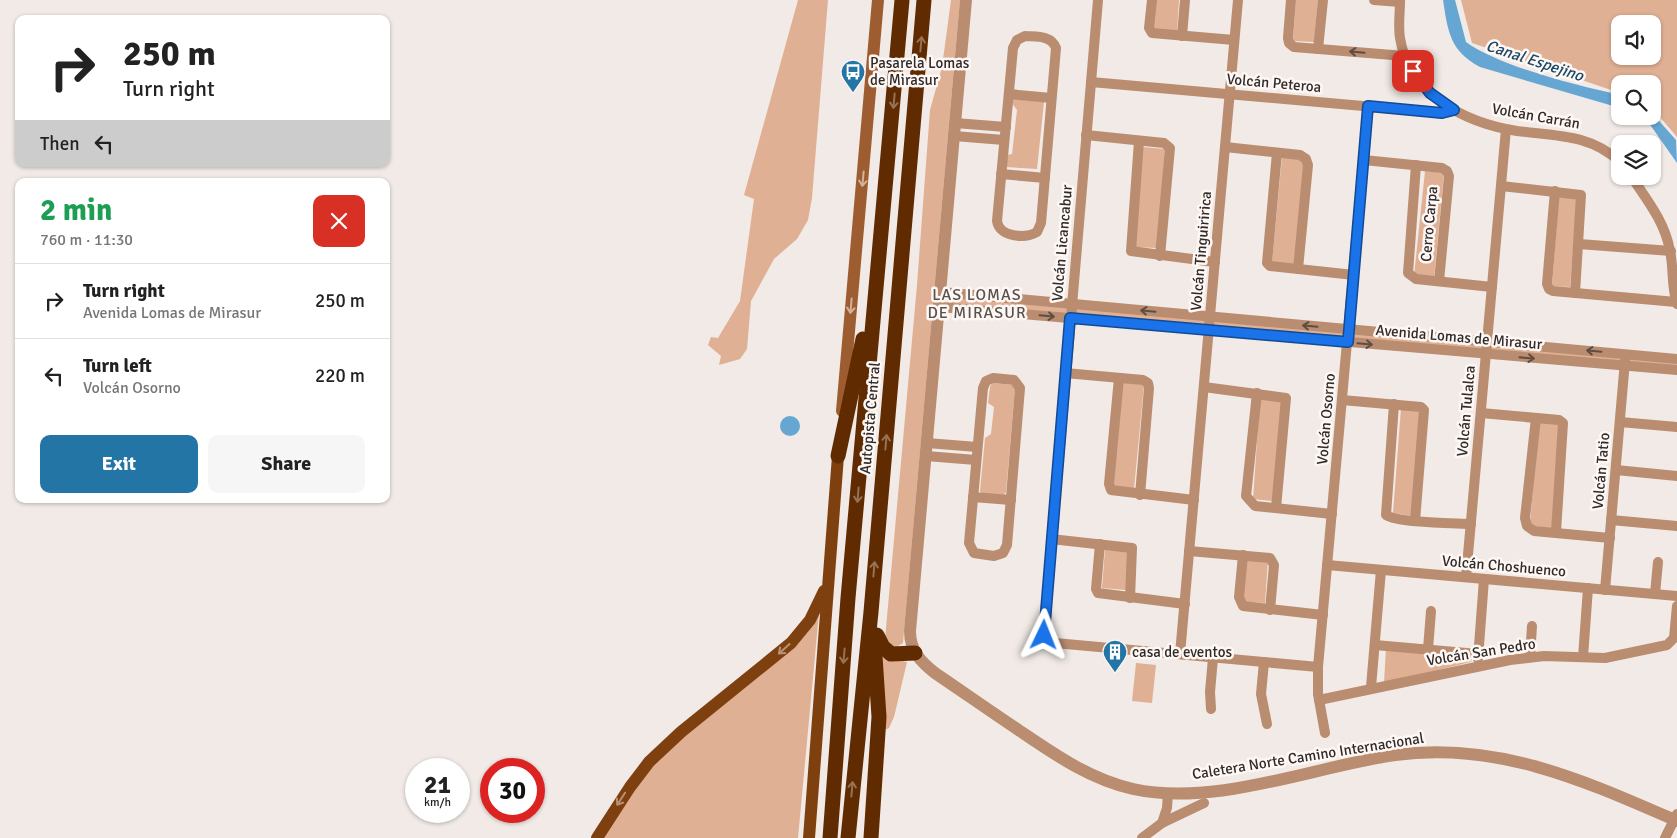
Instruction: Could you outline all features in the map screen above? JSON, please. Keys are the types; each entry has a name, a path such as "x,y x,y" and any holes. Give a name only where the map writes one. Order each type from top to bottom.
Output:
{"highway":[{"name":"Autopista Central","path":"830,838 902,0"},
{"name":"Autopista Central","path":"848,838 924,0"},
{"path":"838,456 879,254"},
{"path":"870,612 885,651 894,655 915,653"},
{"path":"870,612 879,703 871,838"}],"main road":[{"path":"809,838 838,456 878,0"},
{"path":"596,838 630,787 659,751 796,638 815,611 829,580"}],"street":[{"path":"915,653 910,631 966,0"},
{"name":"Volcán Licancabur","path":"1098,0 1043,628 1046,638 1055,644 1180,654"},
{"path":"1152,0 1150,32 1234,40"},
{"path":"1182,36 1185,0"},
{"name":"Volcán Tinguiririca","path":"1180,654 1238,0"},
{"path":"1291,0 1289,43 1294,46 1406,56"},
{"path":"1318,49 1323,0"},
{"path":"1374,0 1400,1"},
{"name":"Volcán Carrán","path":"1400,1 1400,38 1406,56 1416,76 1425,88 1454,110 1506,129 1579,138 1598,146 1611,155"},
{"path":"1025,36 1047,38 1055,45 1051,98 1040,227 1037,232 1028,236 1005,233 998,227 1008,94 1014,45 1017,40 1025,36"},
{"name":"Volcán Peteroa","path":"1091,82 1442,113 1454,110"},
{"path":"1008,94 1051,98"},
{"name":"Volcán Osorno","path":"1325,733 1319,700 1318,667 1368,106"},
{"path":"955,130 1006,127"},
{"name":"Volcán Tulalca","path":"1466,577 1506,129"},
{"path":"955,130 1004,140"},
{"path":"1086,136 1166,144 1170,150 1160,256"},
{"path":"1139,141 1130,249 1135,253 1215,262"},
{"path":"1225,147 1300,156 1306,159 1308,165 1298,269"},
{"path":"1277,153 1267,263 1270,266 1354,275"},
{"name":"Cerro Carpa","path":"1364,160 1442,168 1448,173 1439,281"},
{"name":"Cerro Carpa","path":"1416,165 1408,270 1413,278 1492,287"},
{"path":"1002,174 1045,178"},
{"path":"1555,191 1548,286 1553,291 1677,303 1672,286 1670,251 1658,217 1637,185"},
{"path":"1501,186 1578,194 1583,198 1575,293"},
{"path":"1579,244 1670,251"},
{"name":"Avenida Lomas de Mirasur","path":"941,292 1677,359"},
{"name":"Avenida Lomas de Mirasur","path":"940,307 1677,370"},
{"name":"Volcán Tatio","path":"1605,590 1626,354"},
{"path":"1065,373 1143,380 1150,386 1140,495"},
{"path":"993,378 1014,380 1020,388 1011,500 1005,551 997,556 978,555 972,552 969,546 976,460 984,384 993,378"},
{"path":"1119,378 1109,487 1113,492 1194,500"},
{"path":"1204,387 1283,397 1286,400 1276,508"},
{"path":"1257,393 1246,496 1255,506 1332,514"},
{"path":"1342,400 1421,407 1424,410 1416,521"},
{"path":"1394,404 1386,514 1389,517 1416,521 1470,524"},
{"path":"1481,413 1536,418 1563,423 1556,532"},
{"path":"1536,418 1525,518 1527,526 1534,531 1610,538"},
{"path":"1620,422 1677,427"},
{"path":"927,449 977,447"},
{"path":"927,449 976,460"},
{"path":"1616,470 1677,476"},
{"path":"973,497 1011,500"},
{"path":"1611,520 1677,526"},
{"path":"1050,539 1132,548 1130,598"},
{"path":"1100,544 1096,589 1098,593 1185,604"},
{"path":"1189,550 1267,557 1274,562 1270,610"},
{"path":"1243,555 1240,602 1248,608 1323,615"},
{"path":"1655,594 1658,562"},
{"name":"Volcán Choshuenco","path":"1327,565 1677,596"},
{"path":"1371,687 1381,570"},
{"path":"1478,665 1484,579"},
{"path":"1583,657 1588,588"},
{"name":"Volcán San Pedro","path":"1319,700 1371,687 1478,665 1530,657 1605,658 1667,645 1674,640 1677,606"},
{"path":"1428,650 1431,611"},
{"path":"1530,657 1532,626"},
{"path":"1375,645 1478,654"},
{"name":"Caletera Norte Camino Internacional","path":"915,653 935,673 1075,767 1126,787 1168,793 1194,792 1237,787 1396,755 1460,752 1491,755 1535,765 1676,818"},
{"path":"1180,654 1318,667"},
{"path":"1212,709 1210,692 1213,658"},
{"path":"1264,662 1261,694 1267,724"},
{"path":"1162,823 1167,808 1168,793"},
{"path":"1142,838 1162,823 1204,803"},
{"path":"1665,838 1676,818"}],"shaded area":[{"path":"798,0 828,0 812,198 808,220 797,239 774,259 751,301 747,349 740,359 719,365 721,356 708,345 711,337 718,338 740,301 754,199 744,195"},
{"path":"951,0 960,0 903,643 896,647 889,646 885,639 917,285 930,110 942,67"},
{"path":"1156,0 1179,0 1177,32 1152,30"},
{"path":"1296,0 1318,0 1314,42 1293,41"},
{"path":"1461,0 1677,0 1677,137 1661,118 1661,75 1611,75 1611,90 1472,43"},
{"path":"1013,99 1044,102 1037,169 1006,167 1007,155 1012,154 1017,110 1011,102"},
{"path":"1143,147 1165,149 1157,248 1134,247"},
{"path":"1282,157 1304,159 1294,264 1272,262"},
{"path":"1425,171 1444,173 1434,278 1414,276"},
{"path":"1559,196 1577,197 1570,287 1552,286"},
{"path":"948,296 1677,363 1677,366 947,304"},
{"path":"1123,382 1144,385 1134,489 1113,488"},
{"path":"992,383 1012,385 1015,389 1006,492 1003,496 982,495 980,491 985,438 991,434 994,407 988,403"},
{"path":"1260,398 1282,400 1272,501 1253,499"},
{"path":"1401,408 1420,410 1411,516 1393,513"},
{"path":"1538,421 1560,423 1552,528 1530,526"},
{"path":"1105,550 1129,551 1126,590 1102,588"},
{"path":"1246,559 1268,560 1265,603 1243,602"},
{"path":"819,613 798,838 601,838 647,768"},
{"path":"1386,648 1472,658 1471,662 1384,683"},
{"path":"882,653 893,659 907,662 894,717 889,728 885,730"},
{"path":"1136,663 1156,665 1152,703 1132,701"}],"water":[{"path":"1443,0 1455,0 1466,42 1481,51 1519,67 1611,93 1611,105 1480,67 1470,61 1456,47 1447,22"},
{"path":"1661,123 1676,140 1677,163 1661,140 1661,135 1657,135 1650,125 1661,125"},
{"path":"790,416 797,419 800,426 797,433 790,436 783,433 780,426 783,419"}],"place":[{"name":"Pasarela Lomas de Mirasur","path":"853,93"},
{"name":"casa de eventos","path":"1115,673"}],"district":[{"name":"LAS LOMAS DE MIRASUR","path":"977,303"}],"route":[{"path":"1044,635 1043,628 1070,318 1348,342 1368,106 1442,113 1454,110 1430,93 1413,71"}],"water label":[{"name":"Canal Espejino","path":"1535,60"}]}
